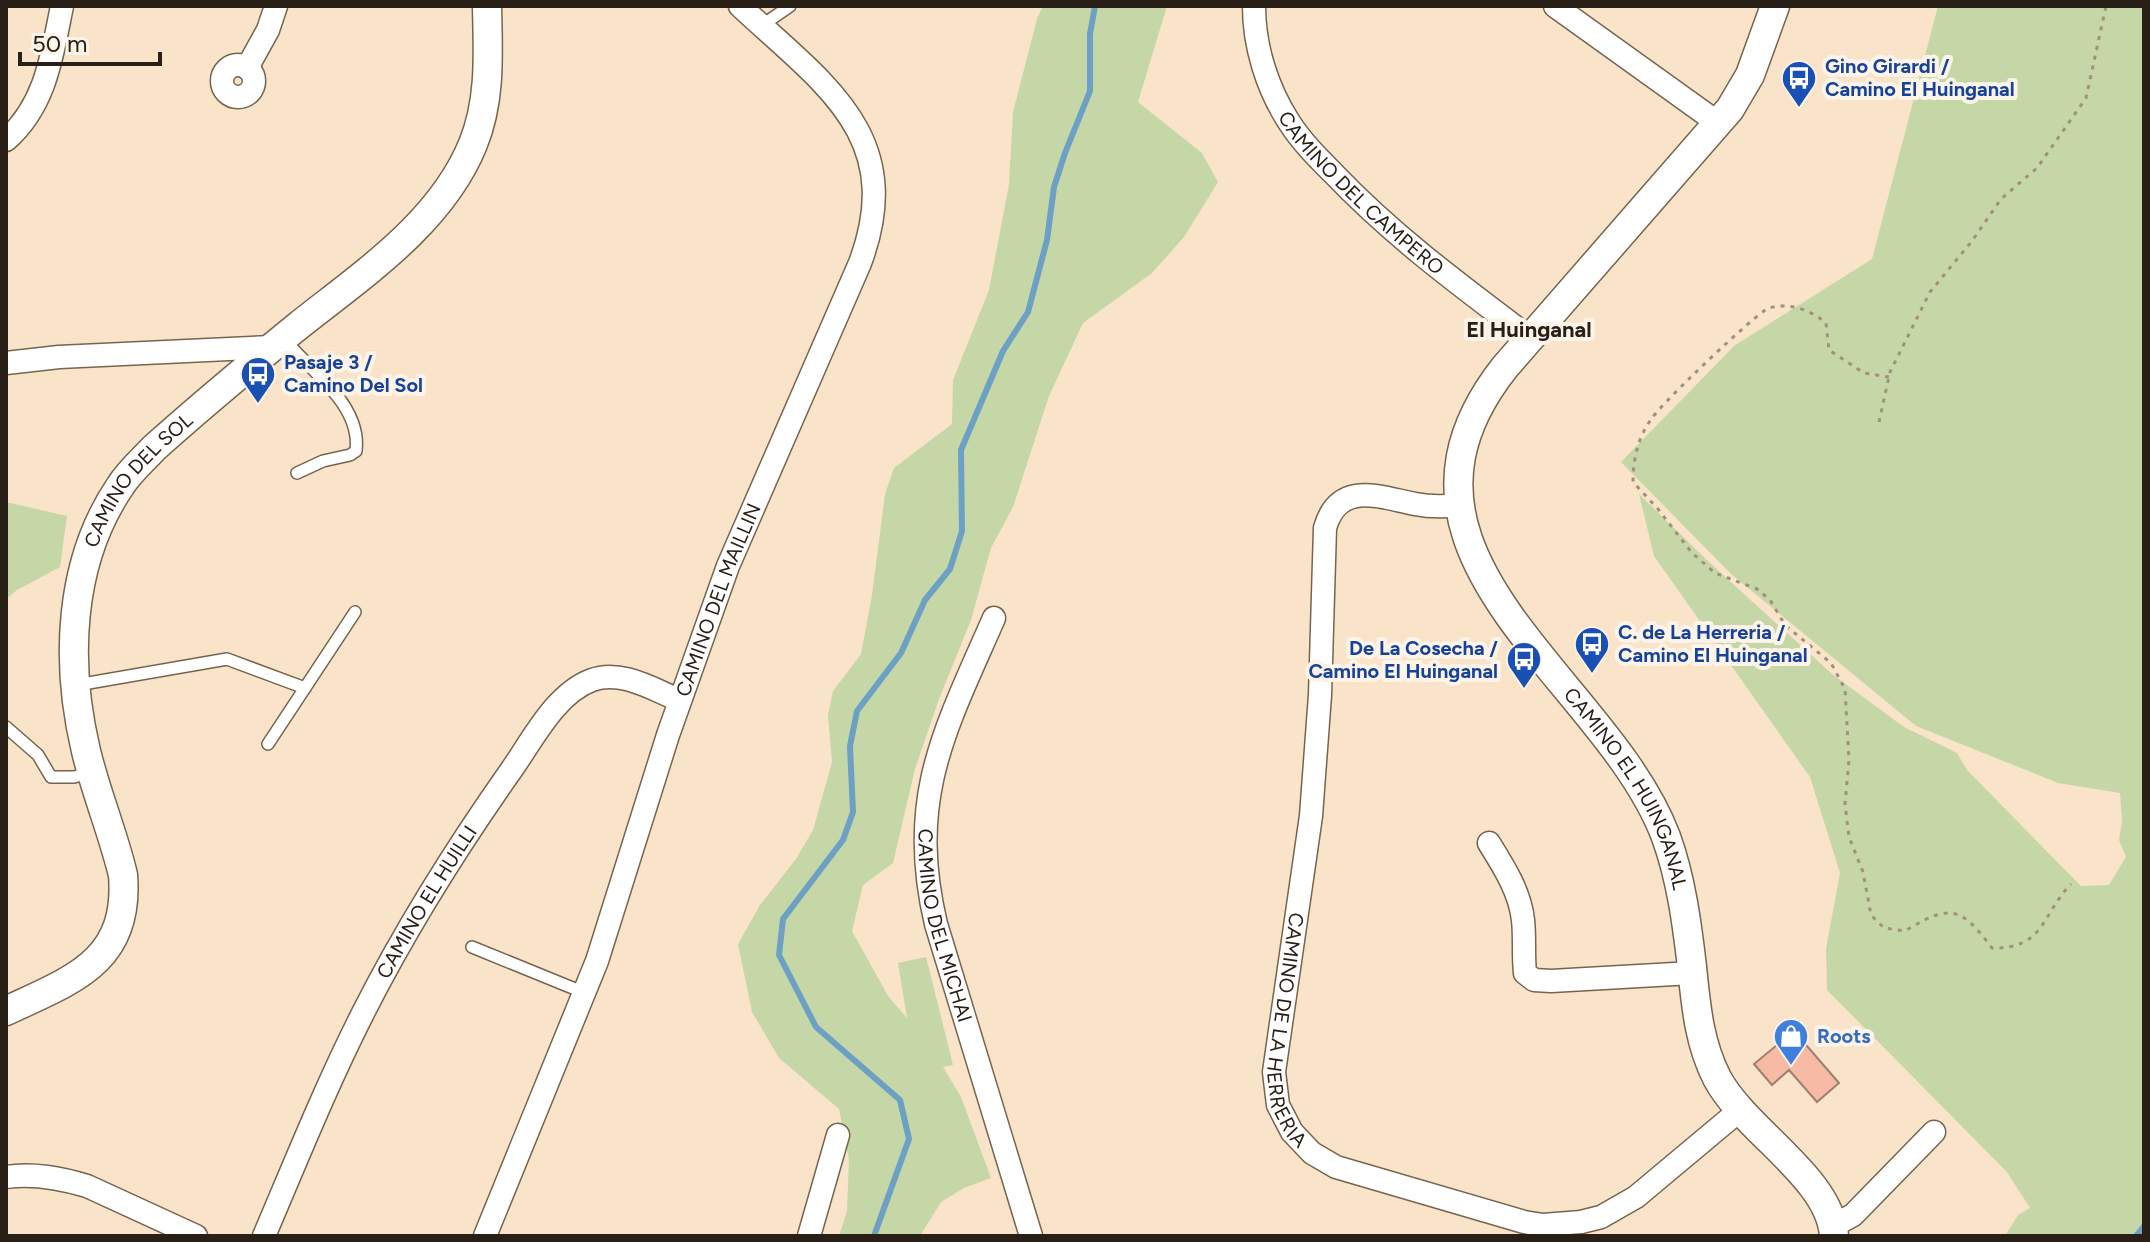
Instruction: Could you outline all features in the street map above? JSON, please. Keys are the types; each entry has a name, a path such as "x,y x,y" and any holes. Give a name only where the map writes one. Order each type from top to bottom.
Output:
{"street":[{"path":"8,136 25,120 43,88 62,6"},
{"path":"247,68 268,30 276,6"},
{"name":"CAMINO DEL SOL","path":"6,1011 83,973 103,955 116,933 123,906 123,875 92,772 75,686 74,637 82,576 93,537 124,481 154,448 404,238 458,174 474,141 484,103 488,63 487,6"},
{"name":"CAMINO DEL MAILLIN","path":"485,1236 585,993 679,700 728,566 860,263 874,215 872,169 853,121 821,79 740,6"},
{"name":"CAMINO DEL CAMPERO","path":"1254,6 1256,36 1268,82 1301,140 1429,263 1530,338"},
{"path":"1555,6 1718,123"},
{"name":"CAMINO EL HUINGANAL","path":"1775,6 1740,94 1494,381 1476,412 1462,456 1459,505 1466,540 1490,589 1631,770 1657,815 1680,888 1704,1048 1719,1081 1740,1110 1817,1191 1825,1203 1833,1231"},
{"path":"6,363 278,343"},
{"name":"CAMINO DE LA HERRERIA","path":"1459,505 1426,506 1360,494 1336,508 1325,528 1320,695 1312,802 1298,920 1274,1072 1284,1119 1302,1144 1336,1167 1524,1222 1562,1225 1601,1217 1628,1202 1740,1110"},
{"name":"CAMINO DEL MICHAI","path":"994,618 955,706 938,754 928,793 924,847 936,924 1031,1236"},
{"name":"CAMINO EL HUILLI","path":"264,1236 338,1065 388,966 470,828 549,717 573,692 601,678 620,678 679,700"},
{"path":"1489,843 1506,870 1518,898 1523,920 1525,973 1534,980 1692,973"},
{"path":"1833,1231 1853,1215 1934,1132"},
{"path":"809,1236 838,1135"},
{"path":"6,1177 30,1175 69,1180 196,1236"}],"lane":[{"path":"761,26 790,6"},
{"path":"278,343 345,407 357,442 356,451 350,455 323,461 297,473"},
{"path":"268,744 355,612"},
{"path":"75,686 227,659 305,688"},
{"path":"6,727 38,755 51,777 74,777 92,772"},
{"path":"472,947 585,993"}],"path":[{"path":"1879,422 1889,377 1930,292 1945,270 1972,241 2001,199 2037,168 2086,98 2106,6"},
{"path":"1889,377 1864,373 1829,350 1826,323 1815,313 1786,306 1766,309 1745,325 1652,418 1633,457 1633,482 1692,553 1715,573 1757,589 1770,600 1785,625 1831,663 1845,689 1849,760 1845,804 1849,837 1863,872 1871,915 1884,928 1905,931 1928,917 1952,912 1968,918 1992,948 2013,948 2032,938 2071,884"}],"green space":[{"path":"1043,6 1167,6 1138,102 1202,153 1218,182 1184,237 1152,273 1083,323 1049,396 1013,507 991,548 971,620 915,769 893,863 863,885 852,931 888,996 907,1018 898,963 926,957 953,1065 943,1067 961,1097 991,1178 964,1188 941,1202 920,1236 839,1236 847,1211 849,1160 839,1109 779,1058 752,1012 738,944 760,905 796,859 813,830 832,762 828,715 833,691 861,654 885,494 894,468 952,424 953,380 989,290 1009,184 1013,112"},
{"path":"1938,6 2144,6 2144,1236 2005,1236 2018,1215 2030,1208 2007,1172 1827,990 1826,949 1840,873 1810,777 1654,556 1639,494 1832,674 1904,727 1957,753 1967,770 2081,886 2109,885 2126,857 2119,840 2122,821 2120,793 2058,783 1916,726 1731,574 1621,462 1734,346 1872,259"},
{"path":"6,502 67,516 60,567 6,599"}],"building":[{"name":"Roots","path":"1794,1031 1839,1083 1817,1102 1789,1070 1772,1085 1754,1064"}],"waterway":[{"path":"874,1236 909,1139 900,1100 816,1027 779,955 783,919 843,840 853,812 850,746 857,711 901,653 925,600 950,569 962,531 961,450 1003,351 1028,312 1047,240 1054,187 1090,91 1090,34 1095,6"},
{"path":"2136,1236 2144,1226"}],"place":[{"name":"Gino Girardi / Camino El Huinganal","path":"1799,109"},
{"name":"Pasaje 3 / Camino Del Sol","path":"258,405"},
{"name":"C. de La Herreria / Camino El Huinganal","path":"1592,675"},
{"name":"De La Cosecha / Camino El Huinganal","path":"1524,690"},
{"name":"Roots","path":"1791,1067"}],"district":[{"name":"El Huinganal","path":"1529,329"}]}
